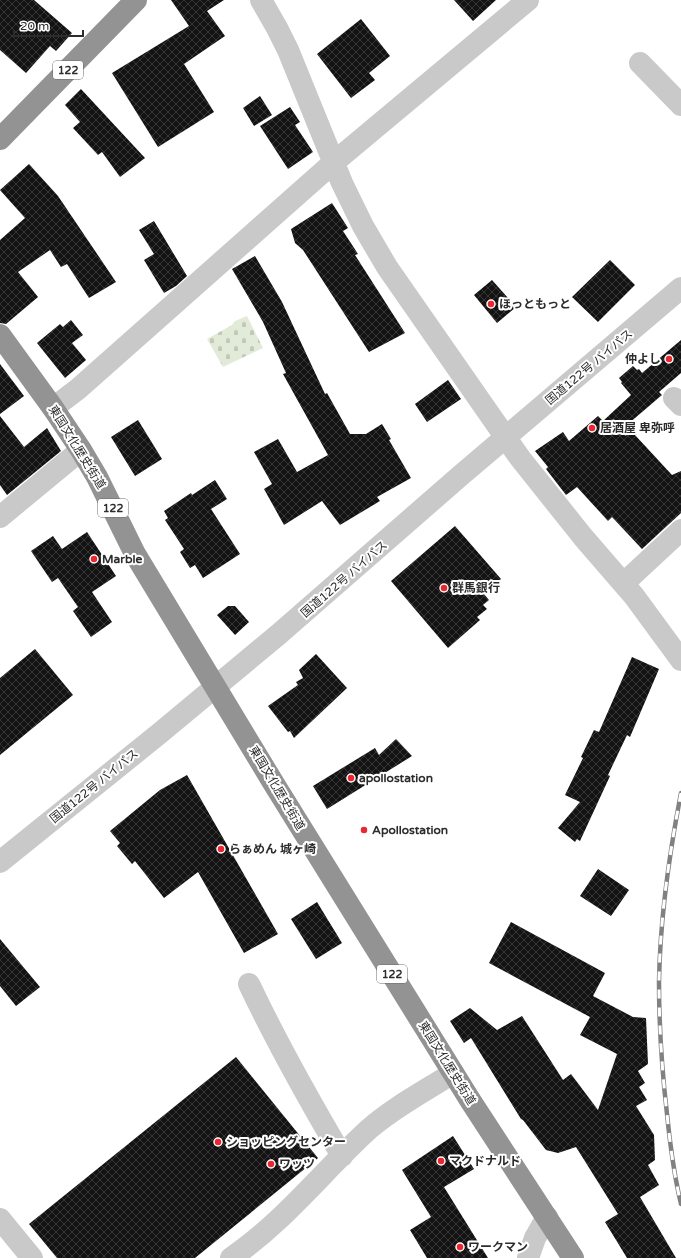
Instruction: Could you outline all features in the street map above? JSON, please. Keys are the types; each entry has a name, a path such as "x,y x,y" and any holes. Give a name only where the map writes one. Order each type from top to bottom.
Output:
{"highway":[{"name":"122","path":"0,139 136,0"},
{"name":"東国文化歴史街道","path":"0,335 53,408 81,450 97,477 135,554 453,1073 573,1258"}],"street":[{"path":"261,0 288,50 333,163 363,226 386,267 520,458 564,515 629,590 681,660"},
{"path":"53,408 78,389 333,163 528,0"},
{"path":"640,63 681,105"},
{"name":"国道122号 バイパス","path":"0,862 290,626 505,438 681,288"},
{"path":"0,517 81,450"},
{"path":"629,590 681,530"},
{"path":"249,984 309,1100 342,1156"},
{"path":"231,1258 262,1235 382,1119 453,1073"},
{"path":"528,1258 535,1238 547,1217"},
{"path":"0,1219 32,1258"}],"green space":[{"path":"247,316 263,348 223,367 207,339 232,325 235,321"}],"building":[{"path":"0,0 34,0 72,33 56,51 50,46 26,73 0,50"},
{"path":"171,0 224,0 207,11 225,36 184,64 214,112 158,147 112,73 189,26"},
{"path":"454,0 496,0 473,21"},
{"path":"361,19 390,56 369,73 375,80 351,98 317,54"},
{"path":"81,89 145,158 120,177 102,152 98,155 73,128 80,122 65,105"},
{"path":"260,96 272,115 254,126 243,108"},
{"path":"290,107 300,122 295,125 313,152 288,169 260,126"},
{"path":"29,164 58,196 116,282 89,298 67,264 61,267 50,250 18,272 38,297 6,324 0,323 0,240 25,218 0,190"},
{"path":"332,203 348,228 343,231 358,254 355,255 405,333 369,352 303,250 295,243 291,229"},
{"path":"154,221 187,276 176,286 164,293 144,260 154,254 139,230"},
{"path":"255,256 282,302 325,394 327,393 350,434 366,434 382,424 391,439 389,440 411,478 377,497 380,501 340,525 322,501 284,525 264,489 272,484 254,452 278,439 297,472 328,455 283,374 286,373 263,322 232,269"},
{"path":"610,260 635,285 598,322 572,297"},
{"path":"492,280 516,307 497,323 474,295"},
{"path":"71,320 83,335 72,343 86,360 65,378 37,343 60,324 63,327"},
{"path":"681,340 681,373 659,392 662,395 628,424 637,434 635,435 672,475 681,471 681,513 642,549 612,517 608,521 577,487 566,495 546,469 548,467 535,451 563,432 569,441 598,416 603,421 631,395 621,383 622,382 619,378 633,366 637,370 639,369 642,373"},
{"path":"0,364 24,396 0,414"},
{"path":"448,380 461,399 427,422 415,404"},
{"path":"0,416 24,447 47,428 61,451 7,495 0,485"},
{"path":"138,420 162,459 135,476 111,437"},
{"path":"215,480 227,499 211,509 240,554 203,578 195,565 190,568 180,552 184,549 165,520 168,518 164,511 191,493 192,495"},
{"name":"群馬銀行","path":"455,526 501,579 484,594 489,600 483,605 487,609 477,617 480,620 448,648 391,581"},
{"path":"87,532 116,576 92,592 112,622 91,637 73,611 78,607 58,578 52,582 31,551 53,536 62,549"},
{"path":"228,606 235,606 249,622 235,635 217,615"},
{"path":"35,649 73,695 0,755 0,678"},
{"path":"316,654 347,688 294,738 290,731 288,732 268,706 298,685 296,682 303,678 299,670"},
{"path":"632,657 659,669 630,737 627,735 608,775 610,776 580,841 577,839 575,842 558,828 580,802 565,795 583,758 581,757 594,730 599,732"},
{"name":"apollostation","path":"396,739 412,756 327,809 313,786 375,748 379,755"},
{"path":"187,775 278,934 244,953 198,872 164,898 135,861 132,864 117,846 120,843 110,831 160,790"},
{"path":"598,869 629,890 611,916 580,896"},
{"path":"317,902 342,943 316,959 291,919"},
{"path":"511,922 605,973 593,996 633,1017 646,1018 648,1064 638,1071 645,1083 639,1087 647,1100 636,1106 654,1135 655,1160 648,1165 659,1185 640,1197 676,1258 627,1258 605,1222 618,1214 576,1147 558,1153 546,1150 521,1119 471,1038 464,1043 450,1021 470,1008 497,1030 522,1016 563,1080 571,1074 598,1110 617,1054 580,1035 590,1017 489,963"},
{"path":"0,939 40,987 16,1006 0,986"},
{"name":"ショッピングセンター","path":"236,1057 318,1158 195,1258 57,1258 29,1224"},
{"path":"453,1136 474,1169 444,1187 488,1258 427,1258 410,1230 431,1217 402,1170"}],"railway":[{"path":"681,793 666,887 661,934 659,982 660,1032 665,1098 672,1159 681,1204"}],"place":[{"name":"ほっともっと","path":"491,304"},
{"name":"仲よし","path":"669,359"},
{"name":"居酒屋 卑弥呼","path":"592,428"},
{"name":"Marble","path":"94,559"},
{"name":"群馬銀行","path":"444,588"},
{"name":"apollostation","path":"351,778"},
{"name":"Apollostation","path":"364,830"},
{"name":"らぁめん 城ヶ崎","path":"221,849"},
{"name":"ショッピングセンター","path":"218,1142"},
{"name":"マクドナルド","path":"441,1161"},
{"name":"ワッツ","path":"271,1164"},
{"name":"ワークマン","path":"460,1247"}]}
